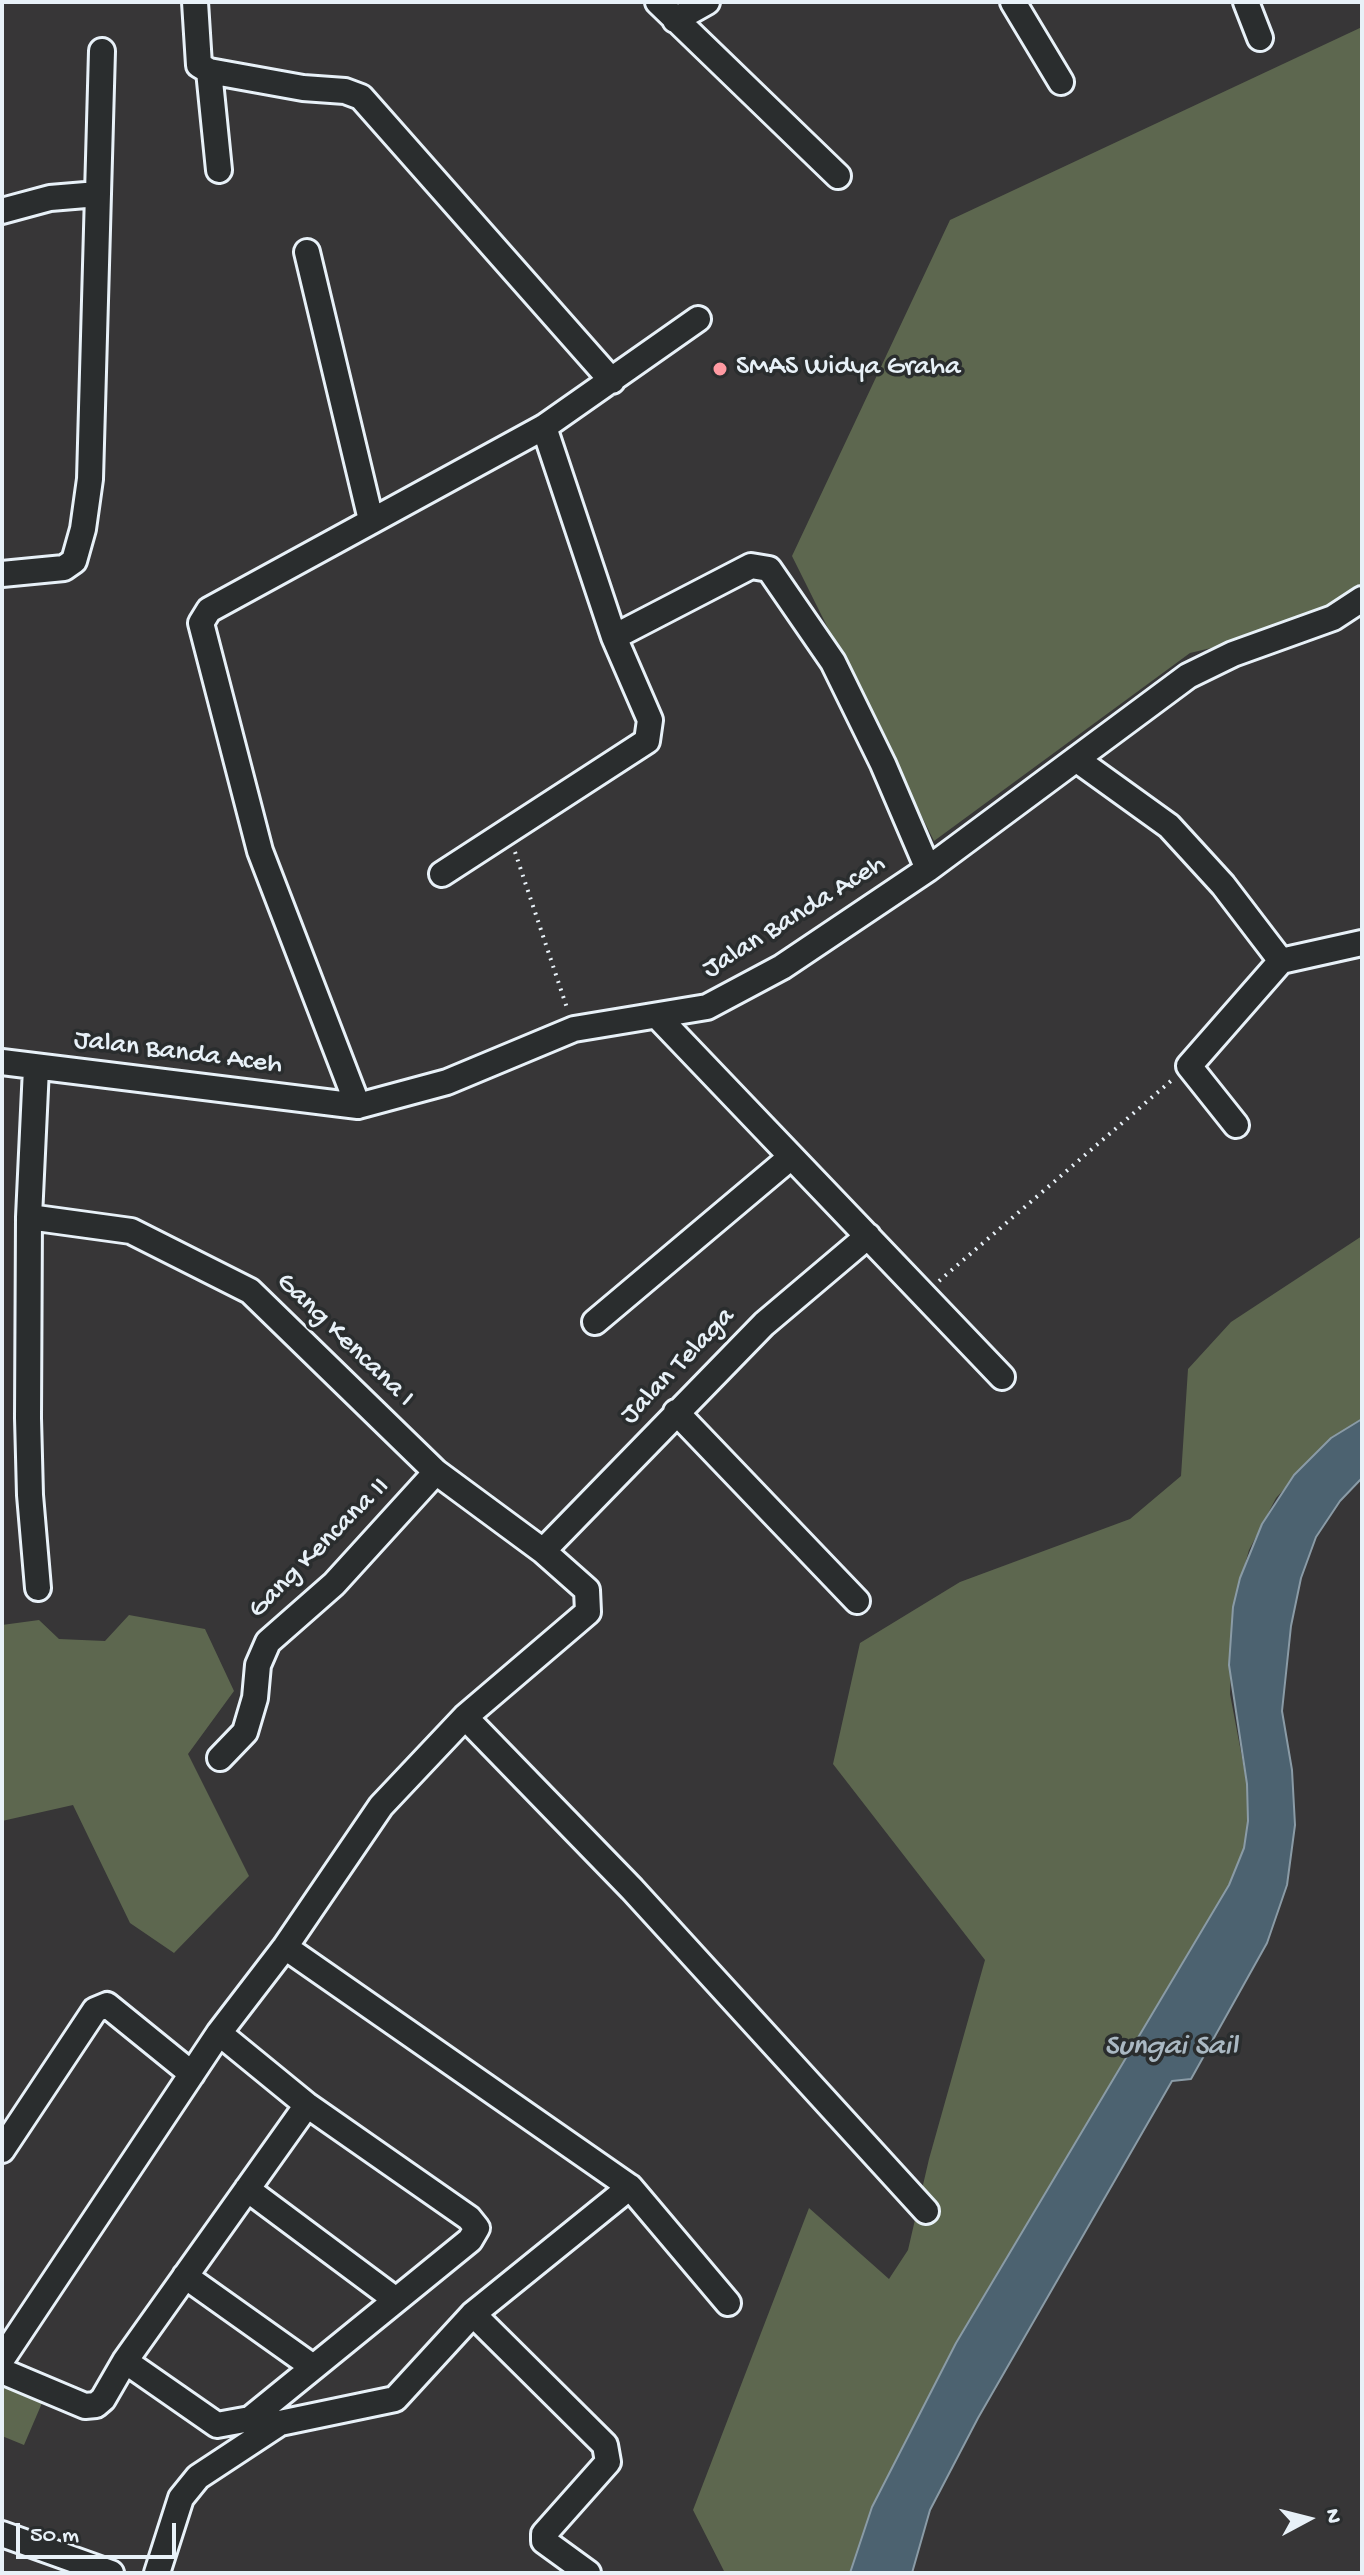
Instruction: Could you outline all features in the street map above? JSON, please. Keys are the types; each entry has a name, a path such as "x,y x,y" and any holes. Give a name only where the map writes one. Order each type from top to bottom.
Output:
{"street":[{"path":"195,2 199,65 209,71 303,88 345,91 361,97 612,381"},
{"path":"658,2 838,176"},
{"path":"675,20 707,2"},
{"path":"1013,2 1061,82"},
{"path":"1246,2 1260,38"},
{"path":"2,574 64,568 74,561 83,529 90,479 102,51"},
{"path":"209,71 219,170"},
{"path":"2,211 50,198 98,194"},
{"path":"307,252 371,520"},
{"path":"358,1106 260,851 201,623 209,610 544,427 698,319"},
{"path":"442,874 647,741 650,720 614,637 544,427"},
{"path":"614,637 751,566 769,569 833,662 860,715 928,869"},
{"name":"Jalan Banda Aceh","path":"2,1062 358,1106 447,1082 574,1029 599,1022 658,1017 719,1003 782,967 928,869 1188,676 1233,654 1333,618 1362,599"},
{"path":"1076,759 1169,826 1223,885 1281,961"},
{"path":"1236,1125 1189,1066 1281,961 1362,943"},
{"path":"658,1017 1002,1377"},
{"path":"36,1068 29,1217 28,1418 38,1588"},
{"path":"595,1322 791,1157"},
{"name":"Gang Kencana I","path":"29,1217 131,1231 250,1291 436,1472 543,1551 587,1590 588,1612 465,1717"},
{"name":"Jalan Telaga","path":"543,1551 764,1324 868,1236"},
{"path":"676,1412 857,1601"},
{"name":"Gang Kencana II","path":"220,1758 245,1732 255,1698 258,1665 268,1642 334,1584 436,1472"},
{"path":"2,2359 219,2033 285,1947 381,1806 465,1717 632,1889 926,2211"},
{"path":"285,1947 630,2187 728,2303"},
{"path":"2,2150 95,2010 107,2005 192,2074"},
{"path":"125,2361 217,2425 250,2419 470,2240 477,2228 469,2218 307,2105 219,2033"},
{"path":"2,2371 85,2406 96,2405 307,2105"},
{"path":"157,2573 181,2498 198,2477 280,2423 395,2399 473,2314 630,2187"},
{"path":"247,2189 396,2300"},
{"path":"185,2276 313,2367"},
{"path":"473,2314 605,2445 608,2462 544,2534 544,2541 588,2573"},
{"path":"2,2534 111,2573"}],"path":[{"path":"508,831 574,1029"},
{"path":"923,1294 1189,1066"}],"green space":[{"path":"1362,27 1362,612 1190,653 934,841 792,556 950,220"},
{"path":"1362,1236 1362,1419 1331,1438 1276,1498 1249,1550 1233,1607 1230,1694 1247,1784 1248,1821 1244,1848 1229,1885 956,2343 872,2507 850,2573 725,2573 693,2510 809,2208 889,2279 908,2250 929,2159 985,1960 833,1764 860,1643 960,1582 1130,1519 1181,1476 1188,1369 1231,1322"},
{"path":"129,1615 205,1629 234,1691 188,1754 249,1876 174,1953 130,1923 73,1805 2,1821 2,1625 39,1620 59,1639 105,1641"},
{"path":"2,2384 42,2403 24,2445 2,2436"}],"water":[{"name":"Sungai Sail","path":"1362,1419 1362,1478 1340,1501 1316,1537 1301,1578 1291,1626 1282,1711 1292,1770 1295,1825 1287,1885 1267,1943 1191,2079 1172,2081 978,2418 930,2510 912,2573 850,2573 872,2507 956,2343 1229,1885 1244,1848 1248,1821 1247,1784 1229,1665 1233,1607 1240,1578 1262,1524 1294,1475 1331,1438"}],"place":[{"name":"SMAS Widya Graha","path":"720,369"}]}
